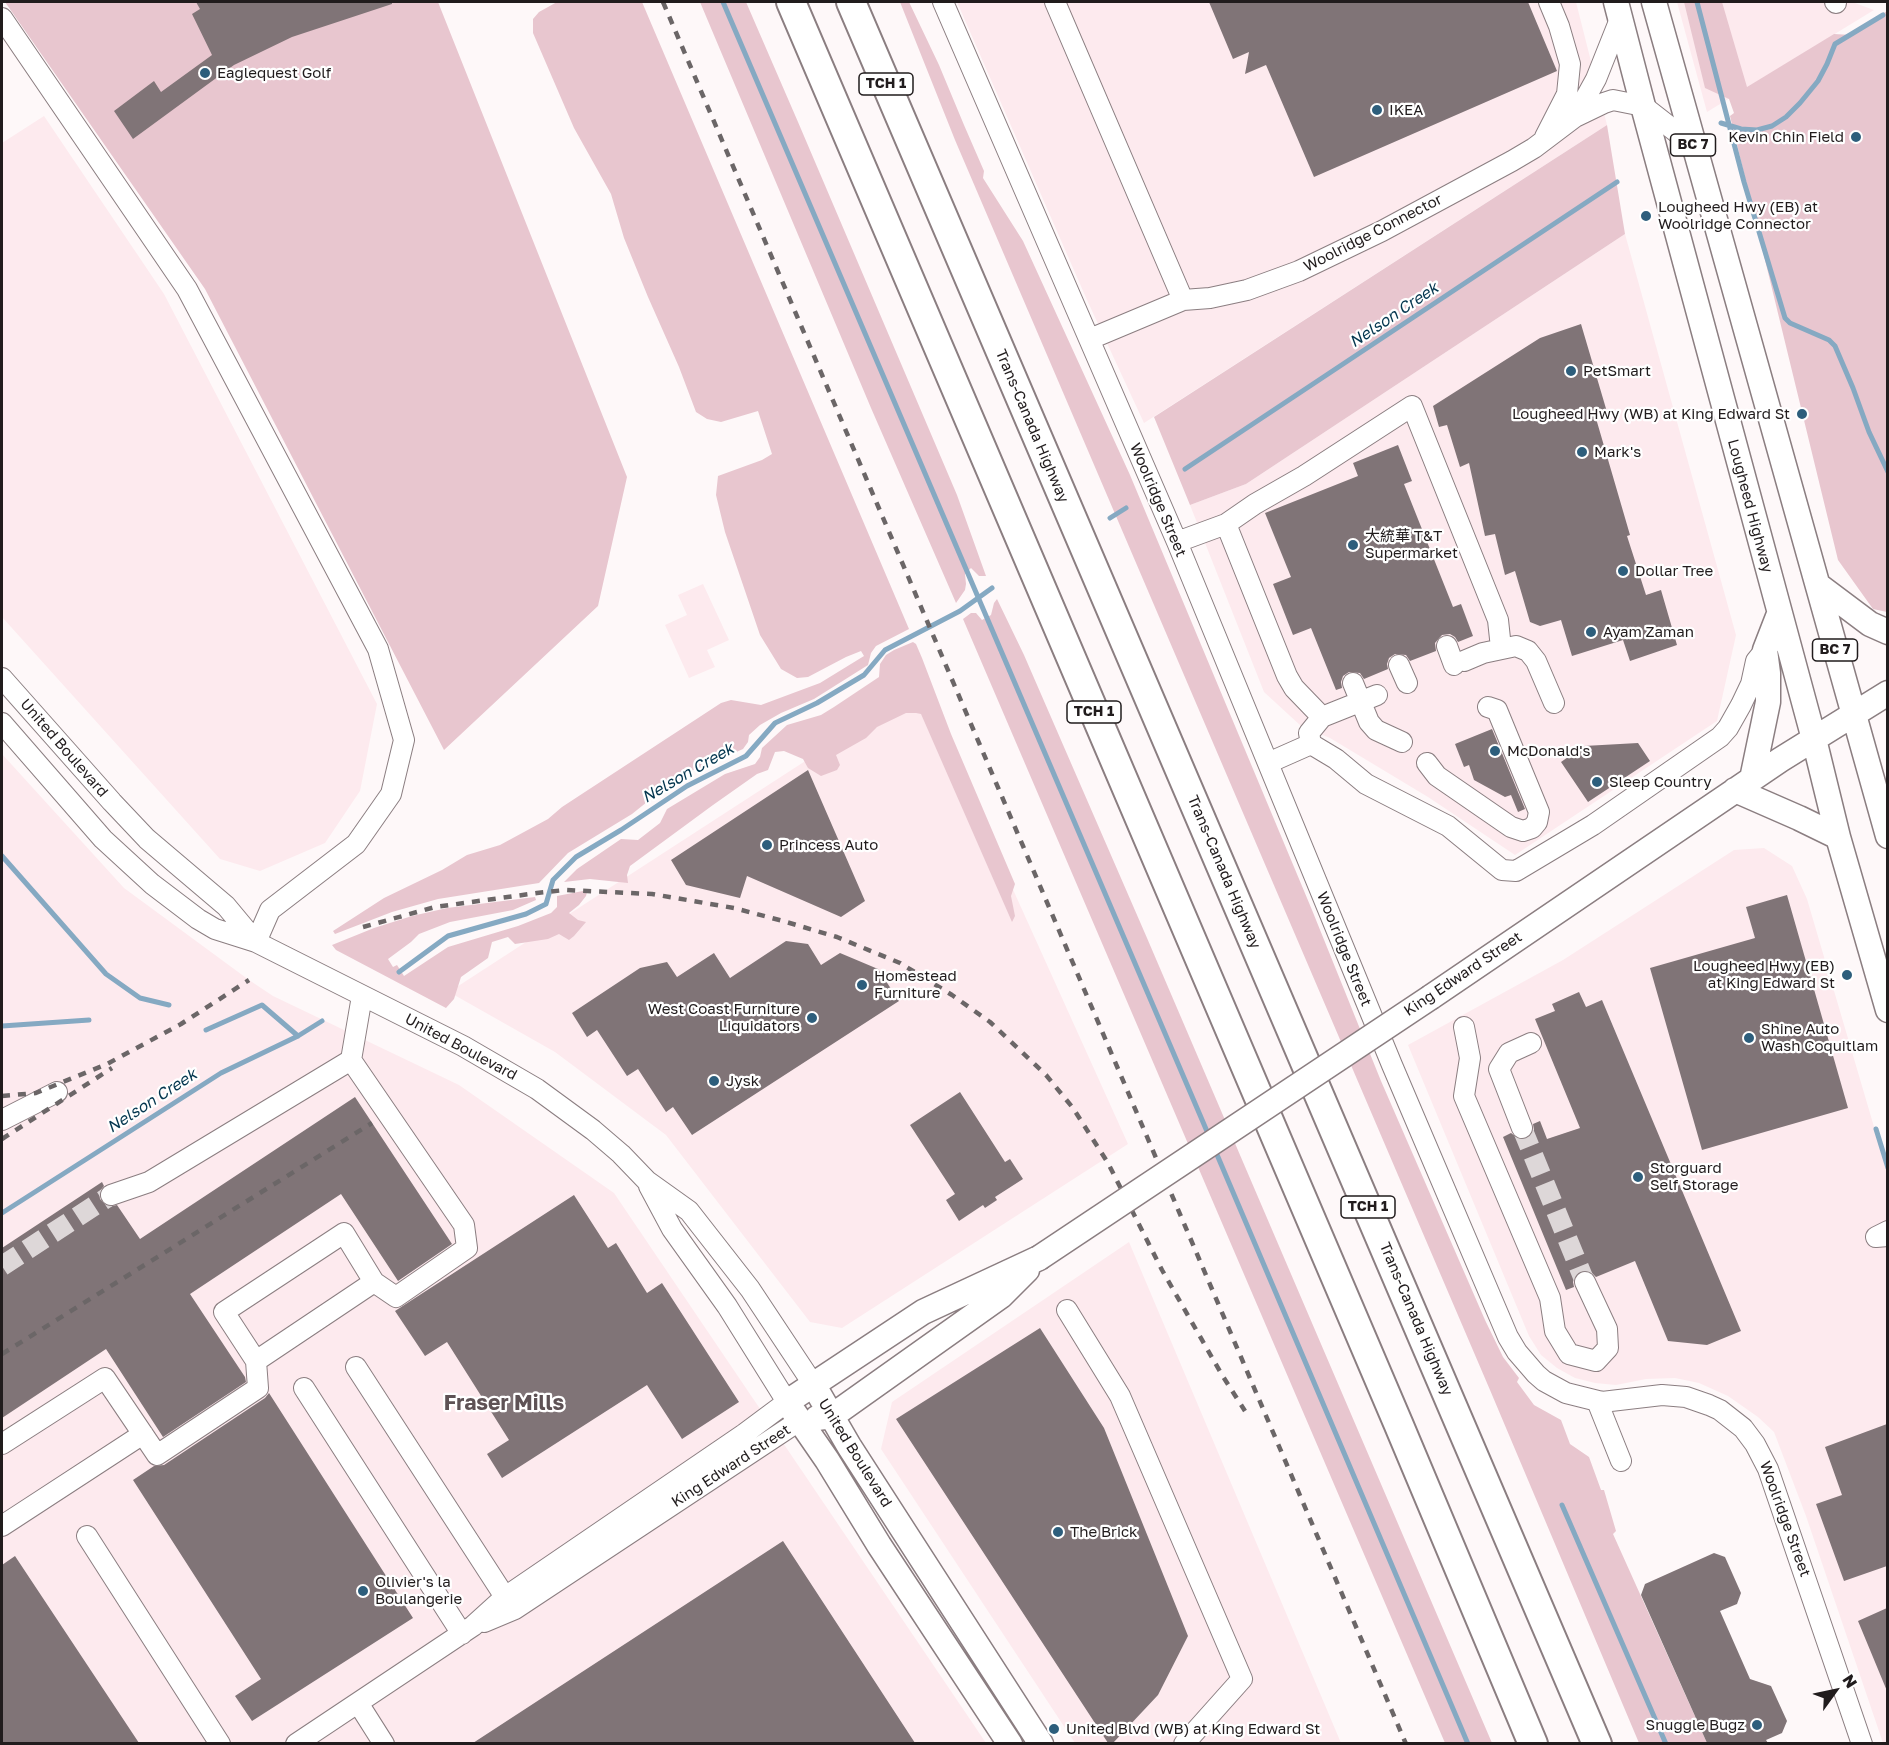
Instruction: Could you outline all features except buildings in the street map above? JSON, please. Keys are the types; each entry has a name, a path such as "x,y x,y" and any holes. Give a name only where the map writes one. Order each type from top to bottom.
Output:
{"highway":[{"name":"TCH 1","path":"790,2 1533,1743"},
{"name":"Trans-Canada Highway","path":"851,2 1597,1743"},
{"path":"867,2 921,167"}],"main road":[{"name":"BC 7","path":"1654,2 1886,826"},
{"name":"Lougheed Highway","path":"1618,10 1814,739 1838,837 1887,1010"},
{"path":"1818,585 1870,624 1887,632"},
{"path":"1779,614 1765,650 1768,702 1743,784 1799,818 1838,837"},
{"name":"King Edward Street","path":"1039,1258 1001,1296 832,1416 793,1412 813,1384 923,1312 1039,1258 1431,997 1743,784 1887,693"},
{"name":"United Boulevard","path":"813,1384 849,1446 1041,1743"},
{"name":"United Boulevard","path":"793,1412 827,1460 879,1545 1010,1743"}],"street":[{"name":"Woolridge Street","path":"943,2 1177,542 1388,1056 1508,1337 1527,1365 1544,1381 1566,1393 1597,1401 1615,1402 1662,1395 1686,1397 1720,1410 1732,1418 1749,1436 1761,1452 1768,1469 1862,1743"},
{"path":"1542,142 1567,94 1570,64 1549,2"},
{"path":"1059,3 1183,300"},
{"path":"1575,117 1596,79 1618,10"},
{"path":"2,18 187,289 378,649 404,740 391,794 356,844 270,909 256,942"},
{"name":"Woolridge Connector","path":"1090,339 1183,300 1210,298 1260,286 1299,271 1382,231 1512,161 1575,117 1613,100 1642,106"},
{"path":"1642,106 1693,145"},
{"path":"1177,542 1226,524 1412,406 1498,620 1500,648"},
{"path":"1226,524 1287,676 1294,688 1322,717"},
{"path":"1447,646 1459,663 1500,648 1516,646 1528,651 1536,661 1554,704"},
{"path":"1369,699 1322,717 1309,733 1311,744 1336,759 1366,784 1448,826 1502,870 1516,871 1593,825 1720,737 1741,705 1751,684 1756,661 1765,650"},
{"path":"1400,665 1407,683"},
{"name":"United Boulevard","path":"2,678 147,839 226,906 256,942"},
{"path":"1353,683 1369,699 1369,722 1376,730 1402,742"},
{"path":"1488,707 1497,710 1539,812 1537,822 1532,828 1523,831 1511,827 1437,776 1427,763 1443,769 1488,800"},
{"name":"United Boulevard","path":"2,723 103,839 152,884 198,919 215,929 256,942 463,1046 537,1089 593,1130 621,1154 646,1181 689,1211 714,1240 750,1289 813,1384"},
{"path":"1268,763 1311,744"},
{"path":"2,1444 105,1378 157,1455 258,1388 256,1361 224,1312 234,1305 344,1233 374,1282 396,1297 467,1248 464,1226 351,1060 362,996"},
{"path":"1464,1027 1470,1058 1464,1096 1550,1299 1555,1330 1569,1353 1596,1361 1608,1348 1607,1329 1585,1282"},
{"path":"1522,1128 1499,1069 1509,1053 1531,1043"},
{"path":"111,1195 149,1182 351,1060"},
{"path":"2,1120 57,1092"},
{"name":"United Boulevard","path":"646,1181 672,1229 727,1306 793,1412"},
{"path":"1887,1231 1876,1237 1887,1236"},
{"path":"256,1361 374,1282"},
{"path":"1067,1310 1120,1396 1242,1679 1184,1743"},
{"path":"356,1367 505,1597"},
{"path":"304,1388 468,1630"},
{"path":"1597,1401 1621,1461"},
{"name":"King Edward Street","path":"296,1743 468,1630 505,1597 744,1434 793,1412"},
{"name":"King Edward Street","path":"468,1630 515,1609 793,1412"},
{"path":"2,1527 143,1434"},
{"path":"87,1536 220,1743"},
{"path":"358,1703 384,1743"}],"shaded area":[{"name":"Eaglequest Golf","path":"5,2 438,2 627,477 598,606 444,750 205,289"},
{"path":"557,2 642,2 909,629 876,646 871,653 868,665 814,699 760,725 749,735 748,742 743,749 723,755 704,768 688,773 683,780 667,786 632,814 568,853 539,883 438,899 392,912 335,934 333,931 384,898 442,870 467,855 500,845 548,819 562,807 721,703 731,700 761,705 820,683 864,656 861,651 808,677 797,678 781,669 760,635 725,532 716,495 718,476 772,454 758,411 721,422 707,419 696,412 624,238 611,194 574,128 533,33 533,19 539,12"},
{"path":"700,2 746,2 957,495 986,576 979,576 971,568 965,574 965,590 956,603 871,408"},
{"path":"900,2 909,2 939,65 984,171 983,178 1023,241 1130,475 1381,1081 1485,1320 1503,1357 1519,1378 1517,1382 1534,1405 1561,1420 1570,1444 1589,1457 1601,1490 1604,1490 1616,1531 1613,1534 1707,1743 1639,1743 955,140"},
{"path":"957,2 1576,2 1607,125 1144,423 1087,300"},
{"path":"1677,2 1852,2 1874,10 1707,112"},
{"path":"1684,2 1722,2 1747,87 1834,34 1852,35 1887,11 1887,612 1873,609 1838,560 1730,116 1734,113 1729,99 1705,88"},
{"path":"44,116 164,294 377,704 360,791 325,843 260,871 220,859 2,617 2,143"},
{"path":"1607,125 1625,234 1246,484 1190,505 1154,417"},
{"path":"1625,234 1736,635 1717,721 1515,855 1428,797 1330,738 1301,726 1264,692 1190,505 1246,484"},
{"path":"703,584 729,640 707,650 715,667 689,678 665,625 687,615 678,595"},
{"path":"997,599 1024,655 1147,938 1492,1743 1445,1743 963,619 971,613 976,613 982,620 991,615"},
{"path":"913,642 922,658 951,734 1015,884 1011,896 1015,916 1012,922 921,714 916,713 906,713 877,727 866,738 836,755 840,765 837,770 821,776 808,768 803,759 784,751 775,752 768,770 757,774 630,866 627,875 628,883 590,879 564,882 577,869 621,839 638,840 660,823 667,809 725,774 755,764 762,748 787,725 821,715 834,707 879,677 880,664 886,655"},
{"path":"921,686 1128,1144 842,1328 810,1322 666,1135 555,1052 449,992"},
{"path":"2,754 124,888 249,980 273,996 459,1085 614,1193 986,1743 2,1743"},
{"path":"1764,848 1792,866 1807,899 1887,1171 1887,1743 1883,1743 1806,1516 1774,1432 1758,1417 1728,1396 1699,1383 1675,1378 1646,1379 1616,1385 1595,1383 1575,1378 1557,1368 1541,1355 1529,1336 1408,1045 1563,960 1734,850"},
{"path":"587,892 586,896 569,913 578,920 586,922 574,936 569,940 559,934 548,939 515,944 508,937 492,942 488,958 461,977 454,999 446,1008 336,950 332,945 412,916 447,908 535,897 536,900 513,910 450,922 419,934 388,959 393,967 397,965 404,976 448,947 518,926 551,913 557,907 557,896"},
{"path":"1129,1242 1341,1743 1075,1743 881,1449 892,1402"}],"waterway":[{"path":"723,2 1209,1136"},
{"path":"1697,2 1744,182 1785,318 1790,323 1829,340 1835,346 1869,432 1888,472"},
{"name":"Nelson Creek","path":"1721,123 1741,129 1757,130 1772,126 1786,117 1818,81 1835,44 1883,15"},
{"name":"Nelson Creek","path":"1185,469 1617,182"},
{"name":"Nelson Creek","path":"1110,518 1126,508"},
{"name":"Nelson Creek","path":"399,972 448,936 526,914 546,904 553,880 576,857 687,786 746,756 775,723 817,703 864,675 885,650 960,611 992,588"},
{"path":"2,856 106,974 140,998 169,1005"},
{"path":"206,1030 262,1005 298,1036"},
{"path":"2,1026 89,1020"},
{"name":"Nelson Creek","path":"2,1213 221,1073 298,1036 322,1021"},
{"path":"1876,1129 1888,1168"},
{"path":"1215,1150 1468,1744"},
{"path":"1562,1505 1666,1744"}],"tunnel":[{"path":"1522,1128 1585,1282"},
{"path":"2,1266 111,1195"}],"railway":[{"path":"663,2 1406,1744"},
{"path":"363,927 435,907 537,893 565,890 652,894 734,908 783,921 837,937 900,963 990,1022 1046,1075 1073,1108 1108,1163 1162,1270 1245,1411"},
{"path":"2,1096 36,1093 107,1064 181,1024 249,980"},
{"path":"2,1139 112,1068"},
{"path":"2,1354 372,1123"}],"place":[{"name":"Eaglequest Golf","path":"205,73"},
{"name":"IKEA","path":"1377,110"},
{"name":"Kevin Chin Field","path":"1856,137"},
{"name":"Lougheed Hwy (EB) at Woolridge Connector","path":"1646,216"},
{"name":"PetSmart","path":"1571,371"},
{"name":"Lougheed Hwy (WB) at King Edward St","path":"1802,414"},
{"name":"Mark's","path":"1582,452"},
{"name":"大統華 T&T Supermarket","path":"1353,545"},
{"name":"Dollar Tree","path":"1623,571"},
{"name":"Ayam Zaman","path":"1591,632"},
{"name":"McDonald's","path":"1495,751"},
{"name":"Sleep Country","path":"1597,782"},
{"name":"Princess Auto","path":"767,845"},
{"name":"Lougheed Hwy (EB) at King Edward St","path":"1847,975"},
{"name":"Homestead Furniture","path":"862,985"},
{"name":"West Coast Furniture Liquidators","path":"812,1018"},
{"name":"Shine Auto Wash Coquitlam","path":"1749,1038"},
{"name":"Jysk","path":"714,1081"},
{"name":"Storguard Self Storage","path":"1638,1177"},
{"name":"The Brick","path":"1058,1532"},
{"name":"Olivier's la Boulangerie","path":"363,1591"},
{"name":"Snuggle Bugz","path":"1757,1725"},
{"name":"United Blvd (WB) at King Edward St","path":"1054,1729"}],"district":[{"name":"Fraser Mills","path":"504,1403"}]}
